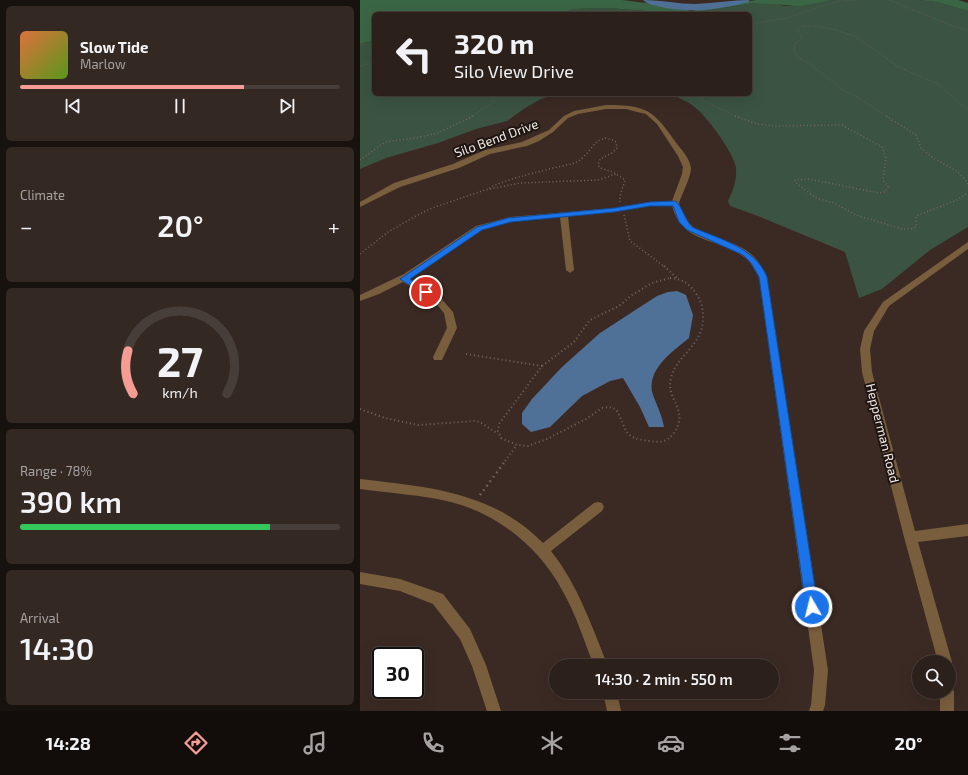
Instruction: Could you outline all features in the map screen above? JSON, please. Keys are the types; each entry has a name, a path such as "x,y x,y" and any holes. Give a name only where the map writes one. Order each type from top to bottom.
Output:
{"street":[{"name":"Silo Bend Drive","path":"360,205 396,185 456,166 488,152 524,144 536,139 551,131 566,117 576,112 606,107 638,110 648,114 659,123 682,156 687,167 686,174 675,203"},
{"path":"360,298 379,292 404,279 479,228 510,219 614,210 650,204 675,203 683,222 690,228 745,254 757,265 763,277 821,670 818,705 816,711"},
{"path":"564,215 570,270"},
{"name":"Hepperman Road","path":"942,655 867,372 866,349 869,331 886,304 968,245"},
{"path":"404,279 436,298 448,312 452,328 438,357"},
{"path":"360,484 445,496 470,503 506,521 542,550 556,568 567,587 598,659"},
{"path":"542,550 598,507"},
{"path":"910,537 968,530"},
{"path":"360,578 400,585 438,599 465,634 479,664 494,711"},
{"path":"611,699 614,711"},
{"path":"947,699 947,711"}],"path":[{"path":"752,24 787,18 835,2 855,0"},
{"path":"889,0 953,26 968,30"},
{"path":"968,110 938,84 899,67 854,36 832,29 814,26 804,26 799,28 798,32 802,37 795,44 794,51 798,57 810,64 843,90 859,98 916,135 922,148 933,158 957,171 965,179 968,186"},
{"path":"360,66 372,63"},
{"path":"360,160 366,157 377,146 385,142 396,139 413,138 446,130 474,116 486,107 496,96"},
{"path":"698,96 706,102 751,123 773,126 842,125 882,147 885,151 886,165 883,180 888,187 885,192 879,193 808,179 795,180 795,182 816,198 834,204 856,215 902,229 911,229 916,227 916,216 957,200 968,193"},
{"path":"360,254 388,232 432,208 485,190 506,180 577,162 585,156 595,143 604,138 614,140 617,145 612,153 600,159 598,165 600,168 616,174 625,180 619,197 621,205"},
{"path":"485,190 520,183 598,180 616,174"},
{"path":"623,212 630,241 672,272 677,278"},
{"path":"360,409 385,418 418,425 475,421 480,422 498,434 501,438 517,445 528,446 540,442 606,406 616,409 627,434 634,438 663,442 675,430 680,418 670,383 672,374 680,359 700,339 704,328 703,310 698,296 688,283 677,278 665,278 652,283 632,295 619,306 594,318 587,323 574,342 542,366 499,424 498,434"},
{"path":"466,354 542,366"},
{"path":"480,495 517,445"}],"green space":[{"path":"360,0 622,0 678,7 691,11 756,0 833,0 800,6 754,3 698,12 659,12 608,8 573,9 566,12 372,12 372,41 360,45"},
{"path":"833,0 918,0 937,2 968,11 968,227 930,250 882,289 859,298 845,252 730,206 728,201 732,193 736,177 736,168 731,155 714,128 702,114 688,102 674,96 752,96 752,12 698,12 754,3 768,3 786,6"},
{"path":"918,0 958,0 968,3 968,11 937,2"},
{"path":"608,8 659,12 566,12 573,9"},
{"path":"372,41 372,96 549,96 525,108 507,121 476,129 438,143 386,158 360,169 360,45"}],"water":[{"path":"677,291 686,295 693,315 689,338 668,355 657,369 653,377 653,395 664,427 649,427 640,407 623,378 610,381 582,396 550,427 531,432 522,424 522,413 532,399 562,367 600,333 657,296 668,292"}],"waterway":[{"path":"649,0 673,6 685,7 719,5 744,0"}],"route":[{"path":"426,292 404,279 479,228 510,219 614,210 639,205 675,203 683,222 690,228 699,234 734,248 754,261 763,277 812,607"}]}
